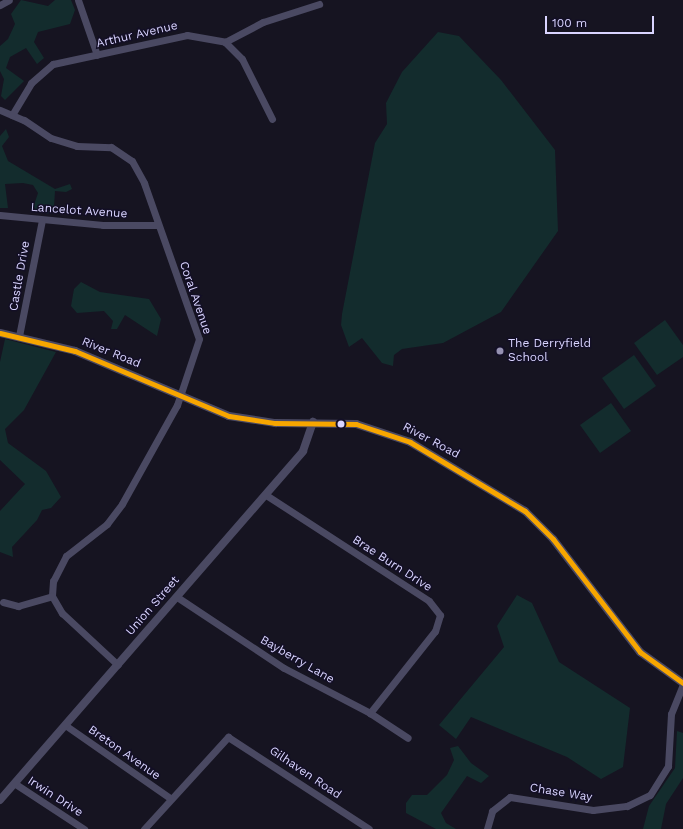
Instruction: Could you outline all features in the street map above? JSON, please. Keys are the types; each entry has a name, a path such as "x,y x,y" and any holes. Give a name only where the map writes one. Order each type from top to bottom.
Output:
{"street":[{"path":"0,5 9,0"},
{"path":"78,0 97,55"},
{"path":"272,119 242,59 225,42 263,22 319,4"},
{"name":"Arthur Avenue","path":"12,115 41,72 53,64 187,35 225,42"},
{"name":"Coral Avenue","path":"0,110 67,144 107,146 126,155 139,173 199,338 196,357 159,438 112,517 61,563 53,581 52,596"},
{"name":"Lancelot Avenue","path":"0,216 42,220 158,225"},
{"name":"Castle Drive","path":"19,336 42,220"},
{"name":"River Road","path":"0,333 19,336 75,351 207,409 246,420 356,424 389,433 455,467 520,507 553,539 640,652 683,684"},
{"name":"Union Street","path":"0,800 303,452 313,422"},
{"name":"Brae Burn Drive","path":"266,496 428,601 440,615 434,631 370,713"},
{"path":"3,602 18,606 52,596 79,631 118,665"},
{"name":"Bayberry Lane","path":"177,597 284,668 370,713 408,738"},
{"name":"Chase Way","path":"487,829 492,811 510,797 593,810 627,806 650,795 668,766 671,714 683,684"},
{"name":"Breton Avenue","path":"64,725 170,798"},
{"name":"Gilhaven Road","path":"170,798 228,737 369,829"},
{"name":"Irwin Drive","path":"14,783 84,829"},
{"path":"144,829 170,798"}],"green space":[{"path":"21,0 48,6 55,0 71,0 75,10 70,24 38,32 34,42 44,58 37,64 26,48 10,57 6,68 24,81 5,100 1,96 4,79 0,71 0,46 8,39 15,24 11,14"},
{"path":"438,32 459,36 501,80 555,150 558,231 501,312 443,343 402,349 394,355 393,366 382,363 362,338 349,347 341,325 342,314 375,143 387,124 386,103 402,72"},
{"path":"6,129 9,137 2,146 8,161 55,189 70,184 72,189 66,192 55,191 54,207 48,214 33,208 38,193 33,185 23,183 5,184 8,208 0,208 0,136"},
{"path":"81,282 100,292 149,299 161,319 157,336 125,315 117,329 111,329 113,321 104,311 77,313 71,306 74,289"},
{"path":"665,320 683,345 683,357 657,375 634,343"},
{"path":"5,339 56,352 24,410 5,429 8,443 46,471 61,497 51,508 42,510 37,520 12,547 13,557 0,552 0,511 25,484 0,460 0,362"},
{"path":"634,355 656,386 624,409 602,378"},
{"path":"611,403 631,431 600,453 580,425"},
{"path":"517,595 532,603 559,662 630,708 623,767 601,779 567,757 471,717 456,739 439,725 504,647 497,626"},
{"path":"677,731 683,733 683,778 666,804 661,829 643,829 649,806 675,768"},
{"path":"458,746 471,763 489,776 481,783 467,776 441,813 446,823 456,829 436,829 406,813 406,803 412,795 427,795 447,775 454,760 450,748"}],"transit line":[{"path":"0,333 75,351 229,416 275,423 356,424 410,442 525,511 553,539 640,652 683,683"}],"place":[{"name":"The Derryfield School","path":"500,351"}]}
